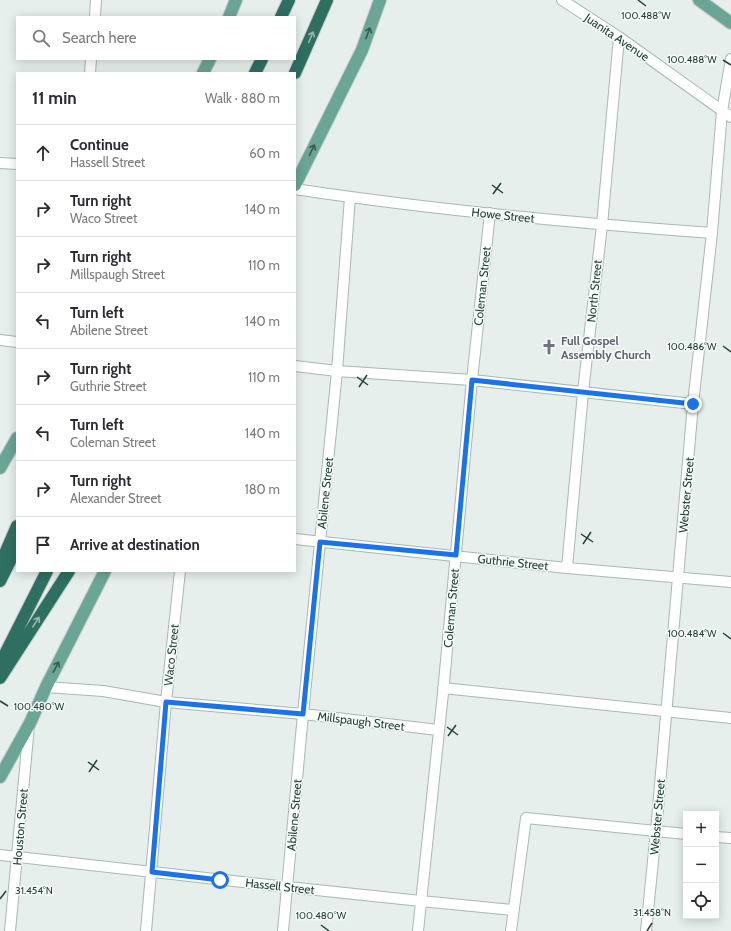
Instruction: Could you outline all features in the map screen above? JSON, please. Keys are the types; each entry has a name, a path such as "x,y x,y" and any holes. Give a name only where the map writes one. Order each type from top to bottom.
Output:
{"highway":[{"path":"282,16 289,0"},
{"path":"295,72 327,0"},
{"path":"256,72 262,60"},
{"path":"0,565 16,528"},
{"path":"0,581 16,549"},
{"path":"0,664 46,572"},
{"path":"0,678 68,572"}],"main road":[{"path":"229,16 236,0"},
{"path":"296,183 362,50 380,0"},
{"path":"699,0 731,23"},
{"path":"204,72 210,60"},
{"path":"0,468 16,440"},
{"path":"0,777 30,723 46,687 104,572"}],"street":[{"path":"95,16 96,0"},
{"name":"Juanita Avenue","path":"562,0 619,37 731,117"},
{"name":"North Street","path":"567,568 583,392 602,225 619,37"},
{"name":"Webster Street","path":"646,931 679,578 693,404 712,233 722,111 731,59"},
{"path":"90,72 91,60"},
{"path":"0,163 16,164"},
{"name":"Howe Street","path":"296,189 350,198 602,225 712,233"},
{"name":"Abilene Street","path":"283,931 303,714 338,371 350,198"},
{"name":"Coleman Street","path":"418,931 472,380 490,213"},
{"path":"0,340 16,342"},
{"path":"296,366 338,371 472,380 693,404"},
{"name":"Guthrie Street","path":"296,539 567,568 731,582"},
{"name":"Waco Street","path":"146,931 166,702 180,572"},
{"name":"Millspaugh Street","path":"46,687 103,691 166,702 303,714 438,730"},
{"path":"443,688 731,718"},
{"name":"Houston Street","path":"10,931 30,723"},
{"path":"511,931 526,818 683,834"},
{"path":"719,837 731,838"},
{"name":"Hassell Street","path":"0,854 421,902 513,910"}],"place":[{"name":"Full Gospel Assembly Church","path":"549,347"}],"route":[{"path":"220,880 152,872 166,702 303,714 320,542 456,555 472,380 693,404"}]}
